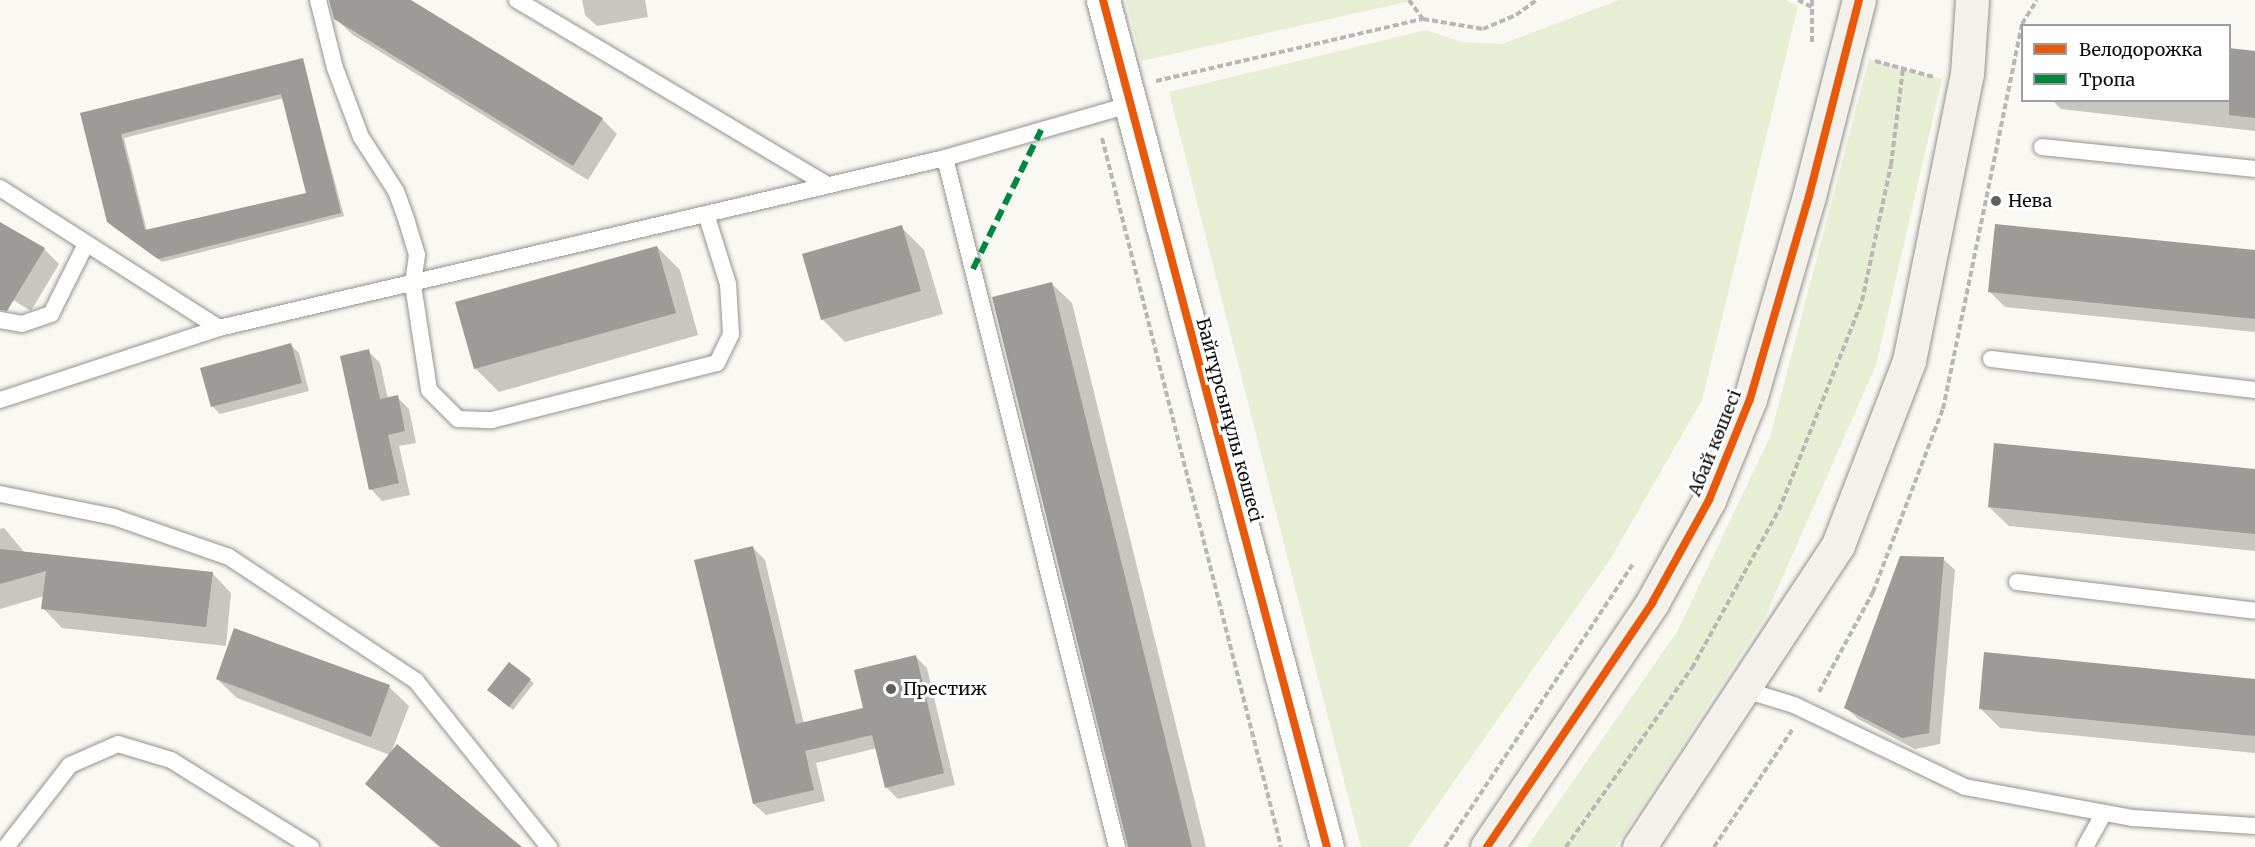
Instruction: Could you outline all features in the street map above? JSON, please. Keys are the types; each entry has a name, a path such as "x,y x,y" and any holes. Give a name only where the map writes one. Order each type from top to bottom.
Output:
{"street":[{"name":"Байтұрсынұлы көшесі","path":"1103,0 1327,847"},
{"name":"Абай көшесі","path":"1487,847 1653,603 1709,500 1750,399 1809,196 1859,0"},
{"path":"1639,847 1838,545 1909,361 1966,79 1972,0"},
{"path":"1966,79 1995,0"}],"lane":[{"path":"318,0 335,68 361,137 396,191 417,255 413,285 429,390 458,418 503,418 717,363 731,334 728,284 706,214"},
{"path":"517,0 827,185"},
{"path":"0,400 219,328 413,285 945,158 1129,105"},
{"path":"2042,147 2255,169"},
{"path":"945,158 1117,847"},
{"path":"0,188 219,328"},
{"path":"0,321 22,324 51,314 86,244"},
{"path":"1991,359 2255,390"},
{"path":"0,494 114,517 229,557 416,681 549,847"},
{"path":"2017,582 2255,611"},
{"path":"1742,689 1794,705 1965,787 2104,813 2255,826"},
{"path":"6,847 70,765 117,744 171,760 311,847"},
{"path":"2085,847 2104,813"}],"path":[{"path":"1409,0 1423,19"},
{"path":"1153,71 1156,81 1423,19 1483,29 1516,15 1537,0"},
{"path":"1798,0 1812,7"},
{"path":"1811,54 1812,0"},
{"path":"1812,45 1903,69 1966,79 2008,92"},
{"path":"1566,847 1692,668 1779,510 1862,302 1891,165 1903,69"},
{"path":"1096,115 1281,847"},
{"path":"1445,847 1640,555"}],"green space":[{"path":"1126,0 1415,0 1141,61"},
{"path":"1619,0 1786,0 1798,6 1702,400 1611,558 1408,847 1361,847 1169,92 1426,30 1462,42 1502,44"},
{"path":"1869,59 1942,79 1876,365 1765,617 1615,847 1527,847 1677,632 1770,437"}],"building":[{"path":"329,0 411,0 603,118 573,166 334,19"},
{"path":"2231,48 2255,51 2255,118 2229,115"},
{"path":"303,58 341,213 158,259 107,222 80,113","holes":["281,94 306,193 145,230 121,134"]},
{"path":"0,222 45,248 7,311 0,310"},
{"path":"1995,224 2255,250 2255,319 1988,292"},
{"path":"902,225 921,291 821,320 802,254"},
{"path":"657,246 676,313 474,369 455,302"},
{"path":"1052,282 1192,847 1128,847 992,297"},
{"path":"291,343 302,383 211,407 200,368"},
{"path":"369,349 380,399 398,395 405,431 388,435 399,483 369,490 340,356"},
{"path":"1994,443 2255,469 2255,534 1988,507"},
{"name":"Престиж","path":"753,546 796,724 863,708 854,670 916,655 944,773 885,788 872,735 805,751 814,790 753,804 694,560"},
{"path":"0,549 213,572 206,627 41,609 46,571 0,584"},
{"path":"1900,556 1944,557 1929,733 1902,738 1844,708"},
{"path":"234,628 390,685 371,737 216,679"},
{"path":"1984,652 2255,679 2255,736 1979,709"},
{"path":"509,662 531,679 509,707 487,690"},
{"path":"397,744 522,847 441,847 365,784"}],"marked path":[{"path":"973,269 1041,130"}],"cycle path":[{"path":"1103,0 1327,847"},
{"path":"1487,847 1652,603 1709,500 1750,399 1809,196 1859,0"}],"place":[{"name":"Нева","path":"1996,201"},
{"name":"Престиж","path":"891,689"}]}
